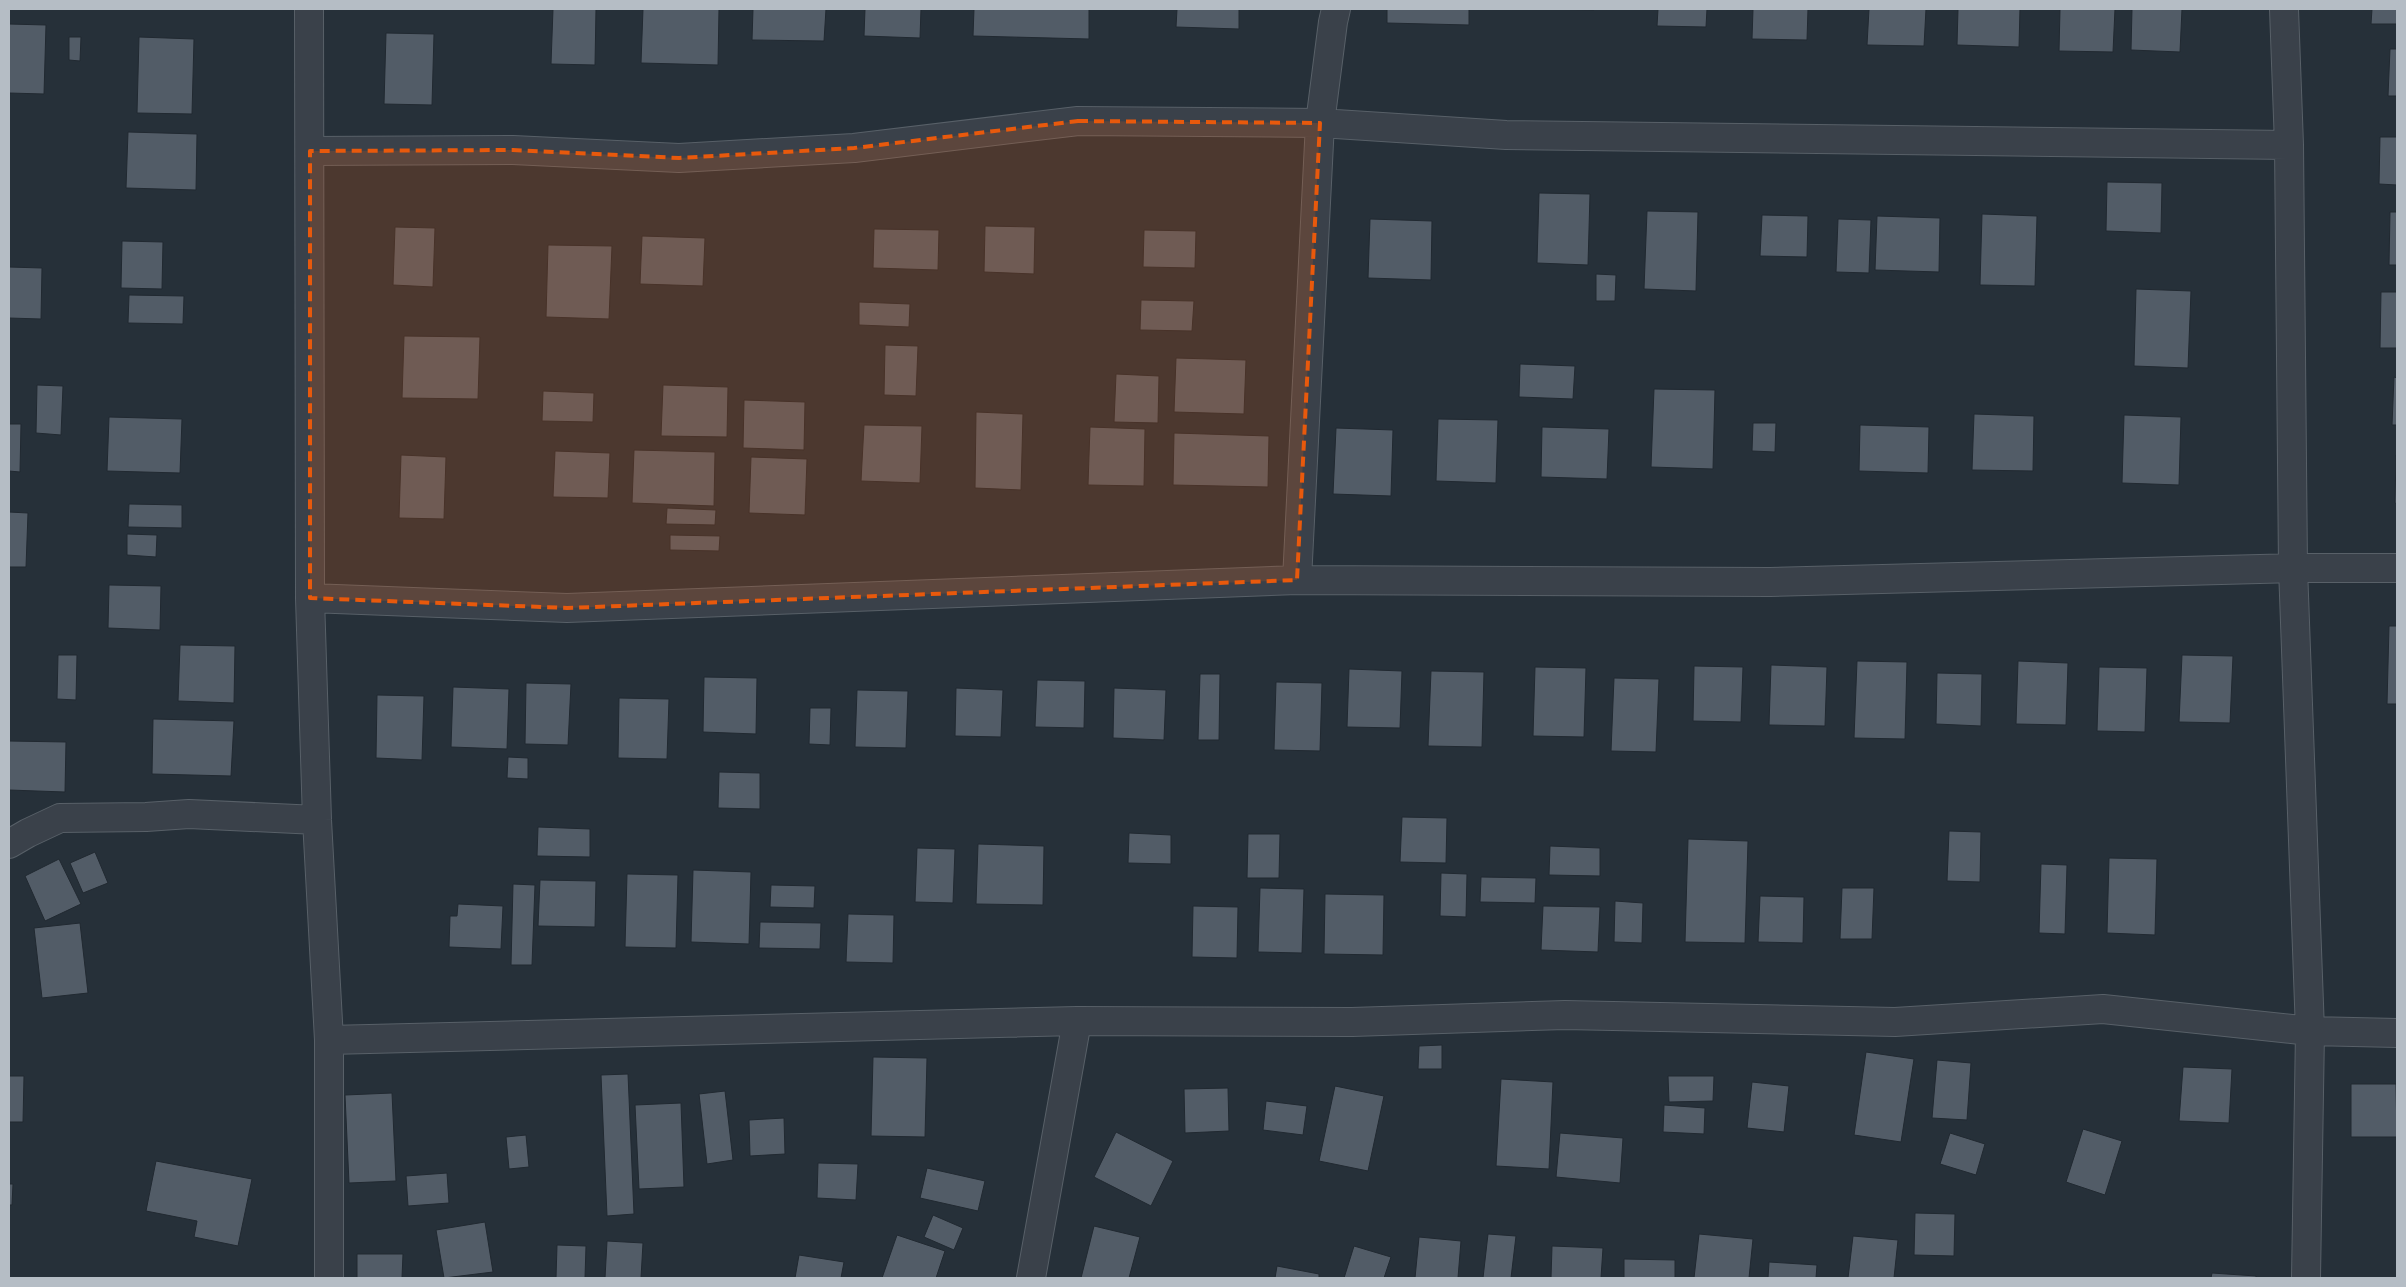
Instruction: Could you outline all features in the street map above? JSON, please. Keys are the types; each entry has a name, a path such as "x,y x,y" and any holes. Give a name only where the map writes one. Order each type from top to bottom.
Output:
{"street":[{"path":"309,9 310,598 317,820 329,1040 329,1278"},
{"path":"1297,580 1320,123 1332,22 1336,9"},
{"path":"2284,9 2289,145 2293,568 2310,1031 2306,1278"},
{"path":"310,151 513,150 679,158 854,148 1078,121 1320,123 1506,135 2289,145"},
{"path":"310,598 567,608 1297,580 1770,582 2293,568 2397,568"},
{"path":"9,844 60,818 146,817 189,814 317,820"},
{"path":"329,1040 1077,1021 1352,1022 1565,1015 1895,1022 2103,1009 2310,1031 2397,1033"},
{"path":"1031,1278 1077,1021"}],"highlighted area":[{"path":"1078,121 1320,123 1297,580 567,608 310,598 310,151 513,150 679,158 854,148"}],"building":[{"path":"553,9 596,9 595,65 551,64"},
{"path":"643,9 719,9 718,65 641,63"},
{"path":"753,9 826,9 824,41 752,40"},
{"path":"865,9 921,9 920,38 864,36"},
{"path":"974,9 1089,9 1089,39 973,36"},
{"path":"1177,9 1239,9 1239,29 1176,27"},
{"path":"1387,9 1469,9 1469,25 1387,23"},
{"path":"1546,9 1594,9 1594,10"},
{"path":"1658,9 1707,9 1706,27 1657,26"},
{"path":"1753,9 1808,9 1807,40 1752,39"},
{"path":"1869,9 1926,9 1924,46 1867,45"},
{"path":"1958,9 2020,9 2019,47 1957,45"},
{"path":"2060,9 2115,9 2113,52 2059,51"},
{"path":"2132,9 2182,9 2180,52 2131,50"},
{"path":"2372,9 2397,9 2397,24 2371,24"},
{"path":"9,24 46,25 44,94 9,93"},
{"path":"386,33 434,34 432,105 384,104"},
{"path":"69,37 81,37 80,61 69,60"},
{"path":"139,37 194,39 192,114 137,113"},
{"path":"2390,49 2397,49 2397,96 2388,96"},
{"path":"128,132 197,134 196,190 126,188"},
{"path":"2380,137 2397,137 2397,185 2379,184"},
{"path":"2107,182 2162,183 2161,233 2106,231"},
{"path":"1539,193 1590,194 1588,265 1537,263"},
{"path":"1647,211 1698,212 1696,291 1644,289"},
{"path":"2390,212 2397,212 2397,265 2389,265"},
{"path":"1982,214 2037,216 2035,286 1980,285"},
{"path":"1762,215 1808,216 1807,257 1760,256"},
{"path":"1877,216 1940,218 1939,272 1875,270"},
{"path":"1370,219 1432,221 1431,280 1368,278"},
{"path":"1838,219 1871,220 1869,273 1836,272"},
{"path":"985,226 1035,227 1034,274 984,272"},
{"path":"395,227 435,228 433,287 393,285"},
{"path":"874,229 939,230 938,270 873,268"},
{"path":"1144,230 1196,231 1195,268 1143,267"},
{"path":"642,236 705,238 703,286 640,284"},
{"path":"122,241 163,242 162,289 121,288"},
{"path":"548,245 612,246 609,319 546,317"},
{"path":"9,267 42,268 41,319 9,318"},
{"path":"1596,274 1616,275 1615,301 1596,301"},
{"path":"2136,289 2191,291 2188,368 2134,366"},
{"path":"2381,292 2397,292 2397,348 2380,348"},
{"path":"129,295 184,296 183,324 128,323"},
{"path":"1141,300 1194,301 1192,331 1140,330"},
{"path":"859,302 910,304 909,327 859,325"},
{"path":"404,336 480,337 478,399 402,398"},
{"path":"885,345 918,346 916,396 884,395"},
{"path":"1176,358 1246,360 1244,414 1174,412"},
{"path":"1520,364 1575,366 1573,399 1519,397"},
{"path":"1116,374 1159,376 1158,423 1114,422"},
{"path":"2394,377 2397,378 2397,425 2392,425"},
{"path":"37,385 63,386 61,435 36,433"},
{"path":"663,385 728,387 727,437 661,436"},
{"path":"1654,389 1715,390 1713,469 1651,467"},
{"path":"543,391 594,393 593,422 542,421"},
{"path":"744,400 805,402 804,450 743,448"},
{"path":"976,412 1023,414 1021,490 975,488"},
{"path":"1974,414 2034,416 2033,471 1972,470"},
{"path":"2124,415 2181,417 2179,485 2122,483"},
{"path":"109,417 182,419 180,473 107,471"},
{"path":"1438,419 1498,420 1496,483 1436,481"},
{"path":"1753,423 1776,423 1775,452 1752,451"},
{"path":"9,424 21,424 20,472 9,471"},
{"path":"864,425 922,426 920,483 861,481"},
{"path":"1860,425 1929,427 1928,473 1859,471"},
{"path":"1090,427 1145,429 1144,486 1088,485"},
{"path":"1542,427 1609,429 1607,479 1541,477"},
{"path":"1336,428 1393,430 1391,496 1333,494"},
{"path":"1174,433 1269,436 1268,487 1173,485"},
{"path":"634,450 715,452 714,506 632,503"},
{"path":"555,451 610,453 608,498 553,497"},
{"path":"401,455 446,457 444,519 399,518"},
{"path":"2397,455 2397,504 2395,503"},
{"path":"751,457 807,459 805,515 749,513"},
{"path":"129,504 182,505 182,528 128,527"},
{"path":"667,508 716,510 715,525 666,524"},
{"path":"9,512 28,513 26,567 9,567"},
{"path":"127,534 157,535 156,557 127,555"},
{"path":"670,535 720,536 719,551 670,550"},
{"path":"109,585 161,586 160,630 108,628"},
{"path":"2389,626 2397,626 2397,704 2387,704"},
{"path":"180,645 235,646 234,703 178,701"},
{"path":"58,655 77,655 76,700 57,699"},
{"path":"2182,655 2233,656 2230,723 2179,722"},
{"path":"1857,661 1907,662 1905,739 1854,738"},
{"path":"2018,661 2068,663 2066,725 2016,724"},
{"path":"1771,665 1827,667 1825,726 1769,725"},
{"path":"1694,666 1743,667 1741,722 1693,721"},
{"path":"1535,667 1586,668 1584,737 1533,736"},
{"path":"2099,667 2147,668 2145,732 2097,731"},
{"path":"1349,669 1402,671 1400,728 1347,727"},
{"path":"1431,671 1484,672 1482,747 1428,746"},
{"path":"1937,673 1982,674 1981,726 1936,724"},
{"path":"1200,674 1220,674 1219,740 1198,740"},
{"path":"704,677 757,678 756,734 703,732"},
{"path":"1614,678 1659,679 1656,752 1611,751"},
{"path":"1037,680 1085,681 1084,728 1035,727"},
{"path":"1276,682 1322,683 1320,751 1274,750"},
{"path":"526,683 571,684 568,745 525,744"},
{"path":"453,687 509,689 507,749 451,747"},
{"path":"956,688 1003,690 1001,737 955,736"},
{"path":"1114,688 1166,690 1164,740 1113,738"},
{"path":"857,690 908,691 906,748 855,747"},
{"path":"377,695 424,696 422,760 376,758"},
{"path":"619,698 669,699 667,759 618,758"},
{"path":"810,708 831,708 830,745 809,744"},
{"path":"153,719 234,721 231,776 152,774"},
{"path":"9,741 66,742 65,792 9,790"},
{"path":"508,757 528,758 528,779 507,778"},
{"path":"719,772 760,773 760,809 718,808"},
{"path":"1402,817 1447,818 1446,863 1400,862"},
{"path":"538,827 590,829 590,857 537,856"},
{"path":"1949,831 1981,832 1980,882 1947,881"},
{"path":"1129,833 1171,835 1171,864 1128,863"},
{"path":"1248,834 1280,834 1279,878 1247,878"},
{"path":"1688,839 1748,841 1745,943 1685,942"},
{"path":"978,844 1044,846 1043,905 976,904"},
{"path":"1550,846 1600,848 1600,876 1549,875"},
{"path":"917,848 955,849 953,903 915,902"},
{"path":"95,852 108,883 83,893 70,863"},
{"path":"2109,858 2157,859 2155,935 2107,933"},
{"path":"59,859 81,904 45,921 25,876"},
{"path":"2041,864 2067,865 2065,934 2039,933"},
{"path":"693,870 751,872 749,944 691,942"},
{"path":"1441,873 1467,874 1466,917 1440,916"},
{"path":"627,874 678,875 676,948 625,947"},
{"path":"1481,877 1536,878 1535,903 1480,902"},
{"path":"540,880 596,881 595,927 538,926"},
{"path":"513,884 535,885 532,965 511,965"},
{"path":"771,885 815,886 814,908 770,907"},
{"path":"1260,888 1304,889 1302,953 1258,952"},
{"path":"1842,888 1874,888 1872,939 1840,939"},
{"path":"1325,894 1384,895 1383,955 1324,954"},
{"path":"1760,896 1804,897 1803,943 1758,942"},
{"path":"1615,901 1643,903 1642,943 1614,942"},
{"path":"458,904 503,906 501,949 449,947 450,916 457,916"},
{"path":"1193,906 1238,907 1237,958 1192,957"},
{"path":"1543,906 1600,907 1598,952 1541,950"},
{"path":"848,914 894,915 893,963 846,962"},
{"path":"760,922 821,923 820,949 759,948"},
{"path":"80,923 88,993 42,998 34,928"},
{"path":"1442,1045 1442,1069 1418,1069 1419,1046"},
{"path":"1866,1052 1914,1059 1901,1142 1854,1135"},
{"path":"873,1057 927,1058 925,1137 871,1136"},
{"path":"1937,1060 1971,1063 1967,1120 1932,1118"},
{"path":"2183,1067 2232,1069 2229,1123 2179,1121"},
{"path":"628,1074 634,1214 607,1216 601,1075"},
{"path":"9,1076 24,1076 23,1122 9,1122"},
{"path":"1668,1076 1714,1076 1713,1101 1669,1102"},
{"path":"1501,1079 1553,1082 1549,1169 1496,1166"},
{"path":"1752,1082 1789,1086 1784,1132 1747,1128"},
{"path":"2351,1084 2396,1084 2397,1137 2351,1137"},
{"path":"1335,1086 1384,1096 1368,1171 1319,1161"},
{"path":"1228,1088 1229,1131 1185,1133 1184,1089"},
{"path":"725,1091 733,1160 707,1164 699,1094"},
{"path":"392,1093 396,1181 349,1183 345,1095"},
{"path":"1266,1101 1307,1106 1303,1135 1263,1130"},
{"path":"681,1103 684,1187 639,1189 635,1105"},
{"path":"1664,1105 1705,1108 1704,1134 1663,1132"},
{"path":"784,1118 785,1154 750,1156 749,1120"},
{"path":"2083,1129 2122,1141 2105,1195 2066,1182"},
{"path":"1116,1132 1173,1161 1151,1206 1094,1177"},
{"path":"1560,1133 1623,1138 1620,1183 1556,1177"},
{"path":"1950,1133 1985,1144 1976,1175 1940,1164"},
{"path":"526,1135 529,1167 509,1169 506,1137"},
{"path":"156,1161 252,1179 238,1246 194,1237 197,1221 146,1211"},
{"path":"818,1163 858,1164 856,1200 817,1198"},
{"path":"927,1168 985,1181 978,1211 920,1198"},
{"path":"447,1173 449,1203 408,1206 406,1176"},
{"path":"9,1184 13,1184 12,1205 9,1205"},
{"path":"1915,1213 1955,1214 1954,1256 1914,1255"},
{"path":"933,1215 963,1228 954,1250 924,1237"},
{"path":"485,1222 493,1272 444,1278 436,1230"},
{"path":"1094,1226 1140,1237 1129,1278 1081,1278"},
{"path":"1488,1234 1516,1236 1511,1278 1483,1278"},
{"path":"1699,1234 1753,1239 1749,1278 1694,1278"},
{"path":"897,1235 945,1251 936,1278 882,1278"},
{"path":"1853,1236 1898,1240 1894,1278 1848,1278"},
{"path":"1419,1237 1461,1241 1458,1278 1415,1278"},
{"path":"607,1241 643,1243 641,1278 605,1278"},
{"path":"557,1245 586,1246 585,1278 556,1278"},
{"path":"1354,1246 1391,1257 1384,1278 1344,1278"},
{"path":"1552,1246 1603,1248 1601,1278 1551,1278"},
{"path":"357,1254 403,1254 402,1278 357,1278"},
{"path":"799,1255 844,1262 841,1278 795,1278"},
{"path":"1624,1259 1675,1260 1675,1278 1624,1278"},
{"path":"1769,1262 1817,1265 1816,1278 1768,1278"},
{"path":"1277,1266 1319,1274 1319,1278 1275,1278"},
{"path":"2212,1273 2256,1276 2256,1278 2211,1278"}]}
